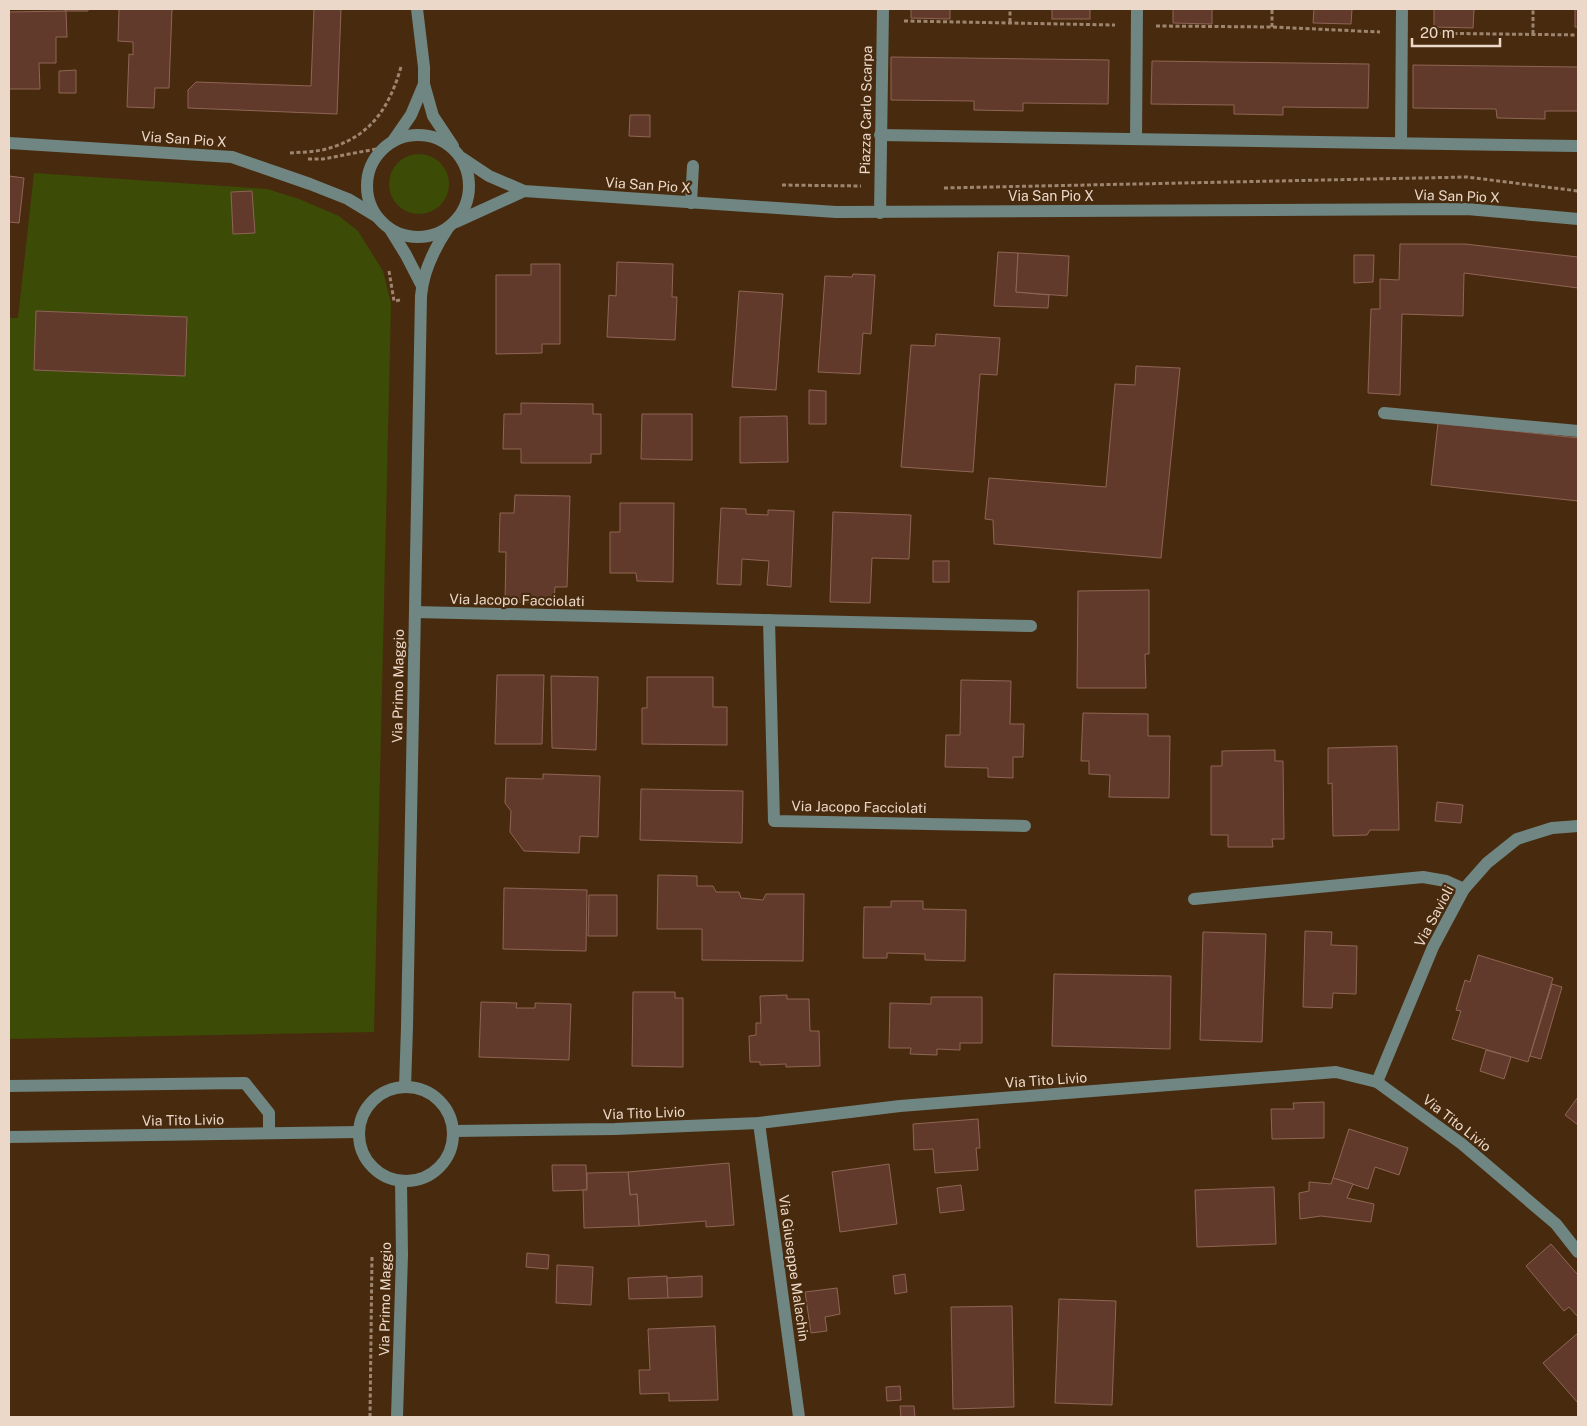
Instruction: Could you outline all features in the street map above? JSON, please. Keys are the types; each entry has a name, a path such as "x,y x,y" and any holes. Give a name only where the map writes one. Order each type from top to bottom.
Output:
{"street":[{"name":"Via Primo Maggio","path":"404,1087 421,291 434,249 465,207 470,191 469,174 433,116 424,84 424,67 417,9"},
{"path":"1136,9 1136,139"},
{"path":"1401,143 1402,9"},
{"name":"Piazza Carlo Scarpa","path":"880,212 882,15"},
{"name":"Via Primo Maggio","path":"421,291 406,255 390,229 376,216 368,199 367,181 372,163 389,145 411,116 424,84"},
{"path":"389,145 415,135 436,138 458,154"},
{"path":"880,135 1578,146"},
{"name":"Via San Pio X","path":"9,143 232,157 348,199 376,216"},
{"name":"Via San Pio X","path":"458,154 489,176 524,191 836,212 1467,209 1578,219"},
{"path":"691,203 694,166"},
{"name":"Via San Pio X","path":"452,225 524,191"},
{"name":"Via Primo Maggio","path":"390,229 405,236 420,237 435,235 452,225"},
{"path":"1384,413 1578,431"},
{"name":"Via Jacopo Facciolati","path":"414,612 1031,626"},
{"name":"Via Jacopo Facciolati","path":"769,620 774,821 1025,826"},
{"name":"Via Savioli","path":"1377,1082 1433,947 1464,889 1487,863 1517,839 1552,828 1578,826"},
{"path":"1194,899 1424,876 1446,881 1464,889"},
{"name":"Via Tito Livio","path":"454,1131 614,1129 759,1123 900,1106 1336,1072 1377,1082 1462,1144 1556,1224 1578,1252"},
{"path":"9,1086 245,1083 269,1113 269,1133"},
{"path":"404,1087 420,1089 435,1096 450,1114 454,1131 453,1143 447,1159 436,1171 417,1180 401,1181 385,1177 372,1167 361,1148 359,1132 364,1114 373,1101 388,1090 404,1087"},
{"name":"Via Giuseppe Malachin","path":"759,1123 799,1417"},
{"name":"Via Tito Livio","path":"9,1137 359,1132"},
{"name":"Via Primo Maggio","path":"397,1417 402,1255 401,1181"}],"path":[{"path":"1010,9 1010,22"},
{"path":"1272,9 1272,28"},
{"path":"1533,9 1533,34"},
{"path":"882,15 1136,26 1272,28 1402,33 1578,35"},
{"path":"289,153 333,148 360,133 385,108 394,90 401,67"},
{"path":"305,159 323,159 389,145"},
{"path":"940,188 1467,177 1578,191"},
{"path":"388,268 394,301 421,291"},
{"path":"370,1417 372,1255"}],"green space":[{"path":"419,154 436,159 444,167 449,184 444,201 436,209 419,214 402,209 394,201 389,184 394,167 402,159"},
{"path":"34,173 267,189 299,199 339,216 358,231 383,271 391,303 374,1032 9,1039 9,318 18,318","holes":["252,191 255,233 233,234 231,192","36,311 187,317 185,376 34,370"]}],"building":[{"path":"66,9 88,9 88,11 65,11"},
{"path":"119,9 172,9 169,88 155,88 154,108 127,107 129,54 133,55 133,42 118,41"},
{"path":"314,9 341,9 337,114 188,108 188,90 196,82 311,86"},
{"path":"911,9 950,9 950,19 911,18"},
{"path":"1052,9 1090,9 1090,19 1052,19"},
{"path":"1173,9 1212,9 1212,24 1173,23"},
{"path":"1314,9 1352,9 1351,24 1313,23"},
{"path":"1434,9 1474,9 1473,28 1434,27"},
{"path":"1575,9 1578,9 1578,27 1575,27"},
{"path":"66,11 67,37 56,37 56,63 39,63 40,89 9,89 9,12"},
{"path":"891,57 1109,60 1108,104 1023,103 1023,111 974,110 974,101 891,100"},
{"path":"1152,61 1369,64 1368,108 1283,107 1283,115 1234,114 1234,105 1151,104"},
{"path":"1413,65 1578,67 1578,111 1545,111 1545,119 1497,118 1496,109 1413,108"},
{"path":"76,70 76,93 59,93 59,71"},
{"path":"630,115 650,115 650,137 629,136"},
{"path":"9,176 24,178 19,223 9,222"},
{"path":"252,191 255,233 233,234 231,192"},
{"path":"1400,244 1465,244 1578,257 1578,288 1464,273 1463,316 1402,314 1400,395 1368,393 1371,309 1380,309 1380,279 1399,280"},
{"path":"998,252 1018,253 1016,292 1049,295 1048,308 994,306"},
{"path":"1018,253 1069,256 1067,296 1016,292"},
{"path":"1354,255 1374,255 1373,282 1354,283"},
{"path":"617,262 673,264 672,297 677,297 675,340 607,337 609,295 616,296"},
{"path":"531,264 560,264 560,344 542,344 542,353 496,354 496,275 531,275"},
{"path":"853,274 875,275 871,334 863,333 860,374 818,372 825,276 852,277"},
{"path":"739,291 783,294 776,390 732,387"},
{"path":"36,311 187,317 185,376 34,370"},
{"path":"936,334 1000,338 997,375 980,374 973,472 901,467 911,345 935,346"},
{"path":"1136,366 1180,368 1161,558 994,544 993,520 985,519 989,478 1106,487 1115,384 1135,385"},
{"path":"809,390 826,391 826,424 809,424"},
{"path":"521,403 593,404 593,414 601,414 601,454 591,454 591,463 521,463 521,449 503,449 504,414 521,414"},
{"path":"642,414 692,414 692,460 641,459"},
{"path":"787,416 788,462 740,463 740,417"},
{"path":"1438,423 1578,438 1578,501 1431,485"},
{"path":"515,495 570,496 567,587 555,587 554,603 505,602 506,552 499,552 500,513 514,513"},
{"path":"620,503 674,503 673,582 637,581 636,573 610,573 610,532 620,532"},
{"path":"721,508 746,509 746,514 768,515 768,510 794,511 791,587 767,585 769,561 742,559 741,585 717,584"},
{"path":"833,512 911,515 909,559 872,558 870,603 830,602"},
{"path":"933,561 949,561 949,582 933,582"},
{"path":"1149,590 1149,654 1145,654 1146,688 1077,688 1078,591"},
{"path":"497,675 544,675 542,744 495,744"},
{"path":"551,676 598,677 596,750 552,748"},
{"path":"647,677 713,677 713,707 727,707 727,745 642,744 642,708 647,708"},
{"path":"961,680 1011,681 1010,724 1024,724 1023,757 1013,757 1013,778 988,777 988,768 945,767 946,735 960,735"},
{"path":"1083,713 1148,714 1148,736 1170,736 1169,798 1109,797 1110,775 1089,774 1089,761 1081,761"},
{"path":"1397,746 1399,830 1370,830 1367,835 1333,836 1332,783 1328,784 1328,748"},
{"path":"1275,750 1275,761 1283,761 1284,839 1272,839 1273,847 1228,847 1228,835 1211,835 1211,766 1222,766 1222,751"},
{"path":"543,774 600,776 598,837 580,836 579,853 524,851 510,832 511,811 505,803 506,778 543,779"},
{"path":"641,789 743,791 742,843 640,840"},
{"path":"1437,802 1463,805 1461,823 1435,821"},
{"path":"658,875 697,876 697,886 713,886 716,892 739,892 741,898 763,900 766,894 804,894 803,961 702,960 702,929 657,929"},
{"path":"504,888 587,890 586,951 503,949"},
{"path":"589,895 617,895 617,936 588,936"},
{"path":"891,901 923,901 923,909 966,910 965,961 925,960 925,954 887,953 887,958 863,958 864,907 891,907"},
{"path":"1305,931 1332,932 1331,945 1357,946 1356,994 1333,993 1332,1008 1303,1007"},
{"path":"1203,932 1266,934 1262,1042 1200,1040"},
{"path":"1478,955 1553,978 1528,1062 1452,1039 1461,1011 1456,1010 1465,980 1470,982"},
{"path":"1054,974 1171,976 1170,1049 1052,1046"},
{"path":"1552,984 1562,987 1541,1059 1530,1056"},
{"path":"633,992 675,992 675,998 683,998 683,1067 632,1066"},
{"path":"787,995 787,999 809,999 810,1031 819,1031 820,1066 786,1067 786,1064 760,1065 760,1062 750,1062 749,1036 756,1035 756,1023 761,1023 760,996"},
{"path":"931,997 982,997 982,1043 960,1043 960,1050 937,1049 937,1055 910,1054 911,1048 889,1048 890,1003 931,1004"},
{"path":"481,1002 517,1003 516,1008 535,1008 535,1003 571,1004 569,1060 479,1057"},
{"path":"1486,1050 1511,1057 1504,1079 1480,1071"},
{"path":"1578,1097 1578,1125 1565,1115"},
{"path":"1324,1102 1324,1138 1272,1139 1271,1109 1294,1109 1293,1103"},
{"path":"978,1119 980,1148 976,1148 978,1170 935,1173 933,1149 914,1150 913,1124"},
{"path":"1349,1129 1408,1148 1399,1175 1375,1167 1368,1189 1333,1178"},
{"path":"729,1163 734,1225 706,1227 706,1221 639,1226 637,1194 630,1195 628,1172"},
{"path":"889,1164 897,1224 840,1232 832,1172"},
{"path":"552,1165 586,1165 587,1190 553,1191"},
{"path":"628,1172 630,1195 637,1194 639,1226 584,1228 583,1190 587,1190 587,1173"},
{"path":"1333,1178 1353,1184 1347,1198 1374,1204 1371,1222 1321,1216 1300,1219 1299,1193 1309,1191 1309,1182 1331,1184"},
{"path":"961,1185 964,1210 940,1213 937,1188"},
{"path":"1274,1187 1276,1244 1197,1247 1195,1190"},
{"path":"1551,1244 1578,1275 1578,1317 1569,1307 1564,1311 1526,1266"},
{"path":"527,1253 549,1255 548,1269 526,1267"},
{"path":"557,1265 593,1267 591,1305 556,1303"},
{"path":"905,1274 907,1292 895,1294 893,1276"},
{"path":"667,1276 668,1298 629,1299 628,1278"},
{"path":"702,1276 702,1297 668,1298 667,1278"},
{"path":"837,1288 840,1314 825,1317 827,1331 811,1333 805,1292"},
{"path":"1059,1299 1116,1301 1112,1405 1055,1403"},
{"path":"1012,1306 1014,1407 953,1409 951,1307"},
{"path":"715,1326 718,1400 669,1401 669,1393 640,1394 639,1370 650,1370 648,1329"},
{"path":"1578,1333 1578,1403 1543,1363"},
{"path":"900,1386 901,1400 887,1401 886,1387"},
{"path":"900,1406 914,1406 915,1417 901,1417"}]}
